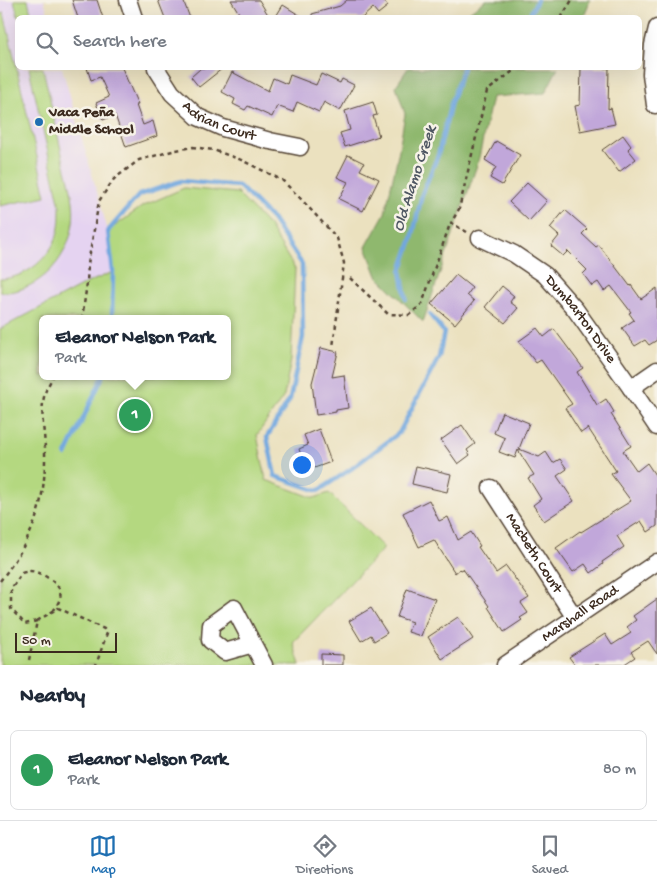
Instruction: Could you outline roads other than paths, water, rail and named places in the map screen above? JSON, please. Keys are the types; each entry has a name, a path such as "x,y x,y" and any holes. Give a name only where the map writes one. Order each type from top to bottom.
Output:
{"street":[{"path":"128,0 133,15"},
{"path":"655,105 651,74 653,45 657,28"},
{"name":"Adrian Court","path":"157,70 172,93 198,117 223,128 300,147"},
{"name":"Dumbarton Drive","path":"480,238 514,254 545,275 574,309 657,427"},
{"path":"631,388 657,370"},
{"name":"Macbeth Court","path":"491,488 575,618"},
{"name":"Marshall Road","path":"505,665 657,562"},
{"path":"253,644 264,665"}],"waterway":[{"name":"Old Alamo Creek","path":"530,15 537,0"},
{"name":"Old Alamo Creek","path":"406,299 401,271 412,239 422,194 438,155 451,102 462,70"},
{"name":"Old Alamo Creek","path":"112,315 113,271 108,231 139,195 181,181 239,186 272,219 302,264 303,337 290,399 267,437 275,476 318,491 399,433 439,357 444,332 430,315"},
{"name":"Old Alamo Creek","path":"66,455 101,380"}],"place":[{"name":"Vaca Peña Middle School","path":"39,122"},
{"name":"Eleanor Nelson Park","path":"135,415"}]}
